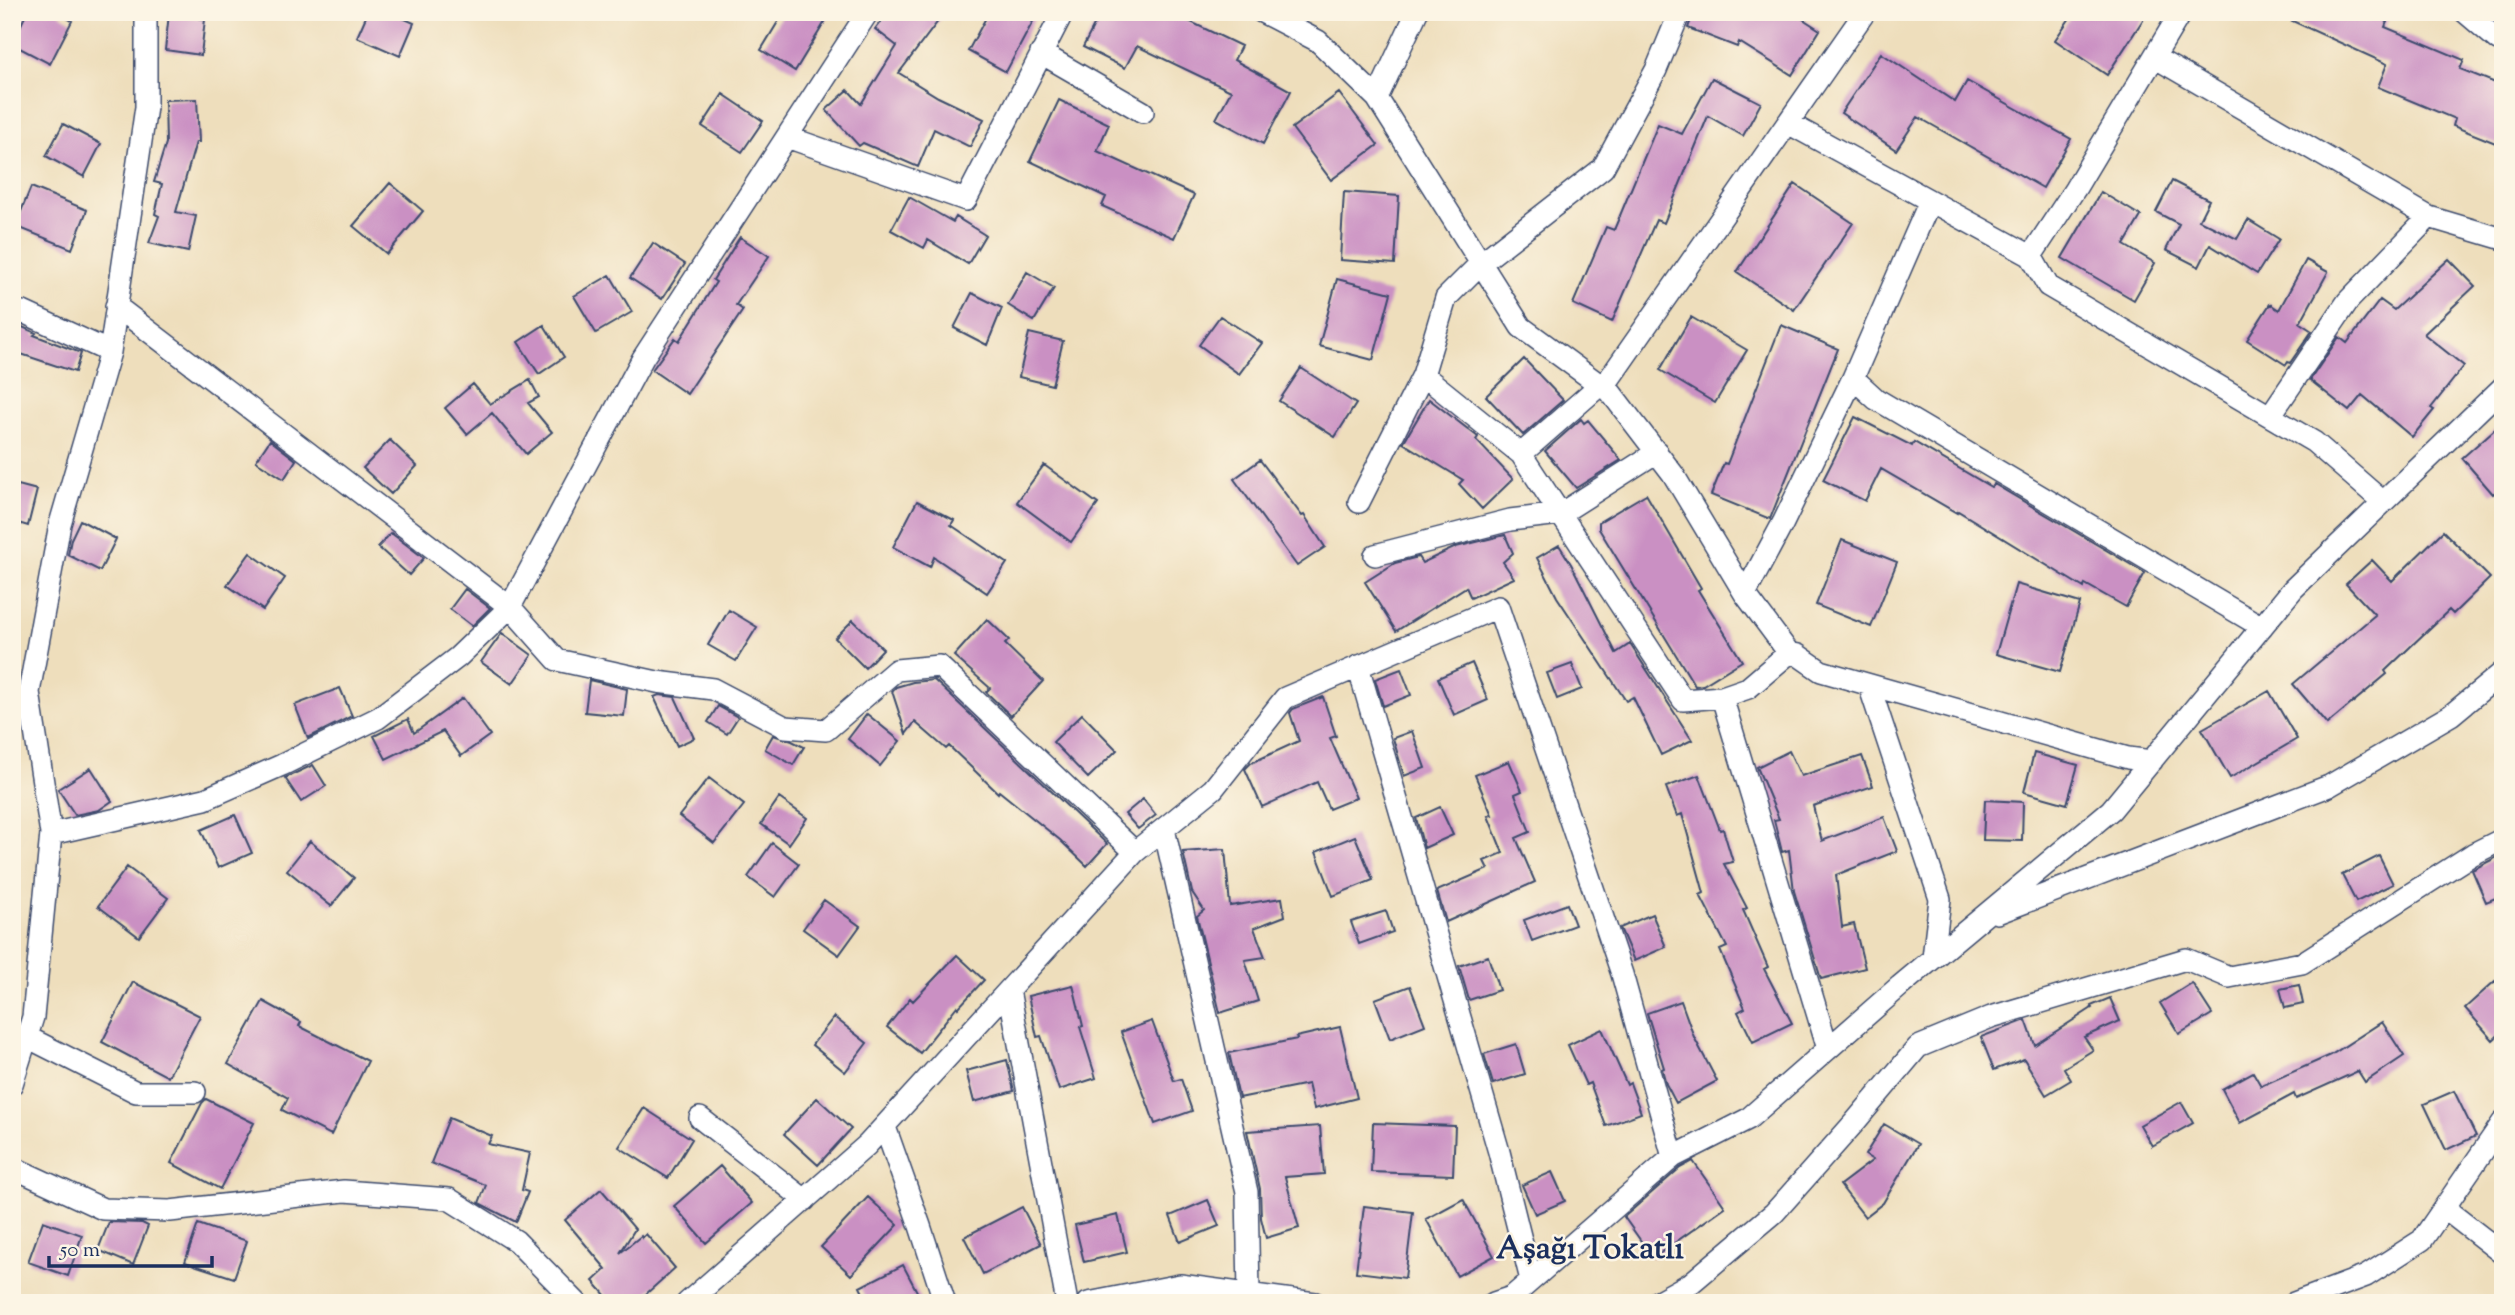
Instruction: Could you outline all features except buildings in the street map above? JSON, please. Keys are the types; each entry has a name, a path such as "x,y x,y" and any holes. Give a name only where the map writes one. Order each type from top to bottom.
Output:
{"street":[{"path":"12,1084 33,1017 51,834 29,691 60,524 110,352 146,107 146,12"},
{"path":"51,834 205,799 378,718 457,657 510,607 643,358 868,12"},
{"path":"787,137 966,200 1063,12"},
{"path":"1262,12 1318,41 1377,98 1521,327 1602,385 1657,452 1745,594 1788,653 1798,655 1821,671 1868,685 2128,758 2151,761"},
{"path":"1377,98 1417,12"},
{"path":"1359,502 1423,375 1446,298 1481,263 1603,168 1656,70 1679,12"},
{"path":"2031,256 2075,189 2181,12"},
{"path":"2465,12 2498,40 2503,41"},
{"path":"1521,454 1602,385 1788,123 1859,14"},
{"path":"1041,53 1143,112"},
{"path":"2154,57 2429,217 2503,239"},
{"path":"1788,123 2031,256 2048,286 2314,442 2383,502"},
{"path":"1745,594 1783,523 1853,378 1930,201"},
{"path":"2270,416 2348,301 2429,217"},
{"path":"116,306 510,607 557,660 657,682 713,689 785,727 826,730 896,670 939,666 1135,852"},
{"path":"12,316 23,312 110,352"},
{"path":"1423,375 1521,454 1683,700 1722,697 1748,688 1788,653"},
{"path":"1853,378 1876,399 2262,627"},
{"path":"1494,1303 1512,1297 1672,1157 1748,1119 1933,958 2111,810 2293,589 2503,387"},
{"path":"1375,555 1510,520 1560,514 1657,452"},
{"path":"687,1303 867,1145 1135,852 1213,789 1286,698 1498,607 1622,974 1672,1157"},
{"path":"1358,666 1499,1152 1531,1280"},
{"path":"1979,920 2329,786 2451,715 2501,675"},
{"path":"1868,685 1940,899 1933,958"},
{"path":"1722,697 1828,1049"},
{"path":"1164,829 1247,1192 1249,1293"},
{"path":"1655,1303 1691,1283 1774,1213 1854,1124 1918,1047 1991,1017 2186,959 2229,977 2302,962 2473,854 2503,839"},
{"path":"1009,990 1067,1303"},
{"path":"27,1037 136,1092 195,1092"},
{"path":"700,1118 805,1200"},
{"path":"2294,1303 2367,1276 2421,1241 2503,1122"},
{"path":"885,1126 945,1303"},
{"path":"12,1167 103,1209 170,1211 344,1191 449,1199 516,1241 577,1303"},
{"path":"2444,1208 2503,1254"},
{"path":"1088,1303 1180,1285 1315,1303"}],"district":[{"name":"Aşağı Tokatlı","path":"1590,1246"}]}
